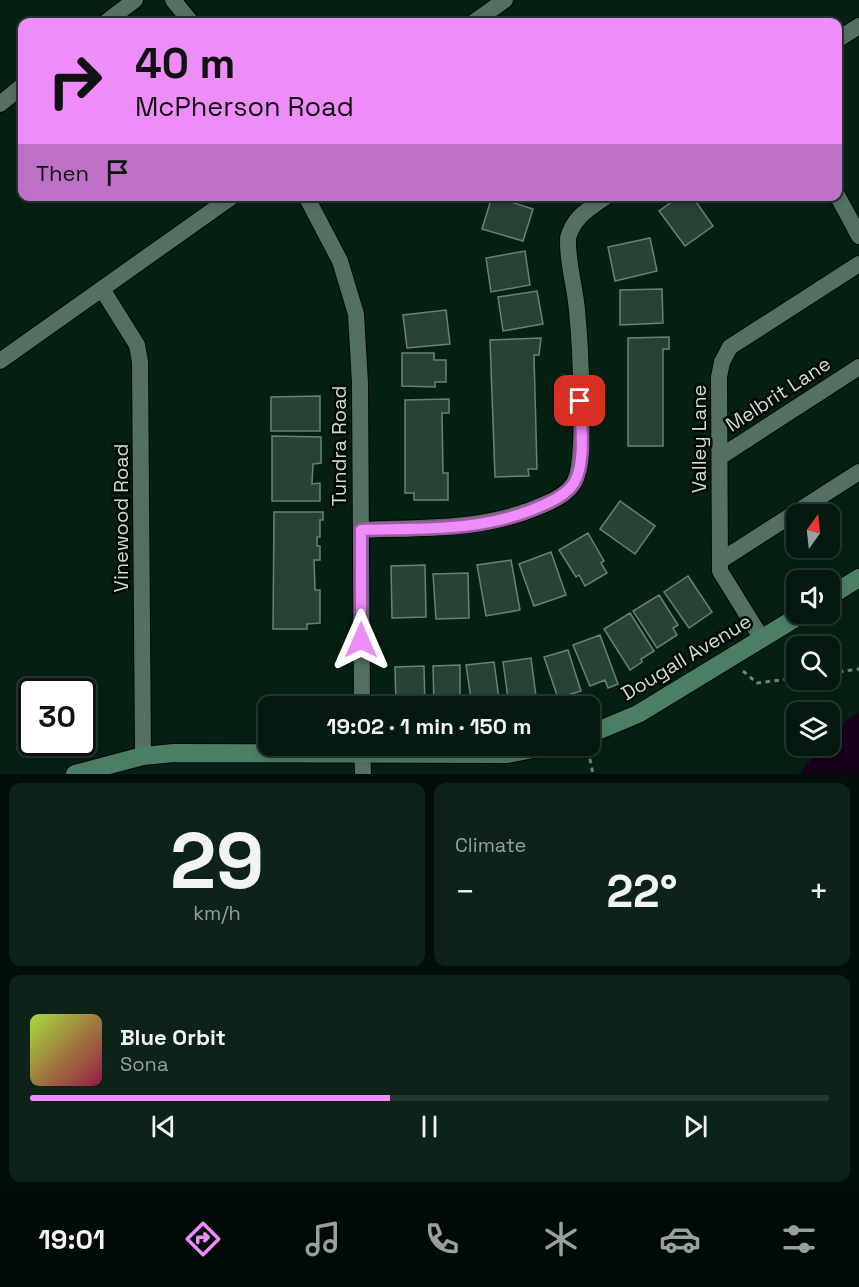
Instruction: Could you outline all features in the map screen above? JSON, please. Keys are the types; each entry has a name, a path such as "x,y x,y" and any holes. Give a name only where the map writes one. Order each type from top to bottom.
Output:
{"street":[{"path":"111,18 135,0"},
{"path":"172,0 188,18"},
{"path":"480,18 505,0"},
{"path":"842,37 859,26"},
{"path":"0,104 18,89"},
{"path":"0,361 225,201"},
{"name":"Tundra Road","path":"309,201 340,261 356,314 360,384 362,696"},
{"path":"361,530 442,528 502,520 552,501 573,485 581,454 579,338 568,238 570,229 579,216 600,201"},
{"path":"840,201 859,236"},
{"name":"Valley Lane","path":"762,639 720,571 719,377 722,362 730,347 859,264"},
{"name":"Vinewood Road","path":"102,289 136,345 140,362 143,756"},
{"name":"Melbrit Lane","path":"720,457 859,367"},
{"path":"720,561 859,472"},
{"path":"840,590 859,578"},
{"name":"Dougall Avenue","path":"600,730 638,714 786,624"},
{"path":"75,774 143,756 258,751"},
{"path":"362,756 363,774"}],"path":[{"path":"730,659 757,683 786,679"},
{"path":"840,672 859,669"},
{"path":"589,756 593,774"}],"shaded area":[{"path":"859,712 859,774 799,774 814,756 840,756 840,727"}],"building":[{"path":"490,201 508,201 533,209 523,241 482,229"},
{"path":"673,201 696,201 713,226 685,246 659,211"},
{"path":"650,238 657,271 615,281 608,247"},
{"path":"525,251 530,285 491,292 486,258"},
{"path":"662,289 663,323 620,325 620,290"},
{"path":"537,291 543,324 503,331 498,297"},
{"path":"446,310 450,344 407,348 403,315"},
{"path":"669,337 669,349 663,349 663,446 628,446 628,338"},
{"path":"541,338 539,355 534,355 537,469 528,469 529,476 495,477 490,340"},
{"path":"402,353 434,353 434,360 446,360 446,382 435,382 435,387 402,386"},
{"path":"320,396 320,431 271,431 271,397"},
{"path":"449,399 449,413 442,413 443,473 448,473 448,500 414,500 414,493 405,493 405,400"},
{"path":"272,436 321,437 321,463 313,464 312,484 320,483 320,501 272,501"},
{"path":"620,501 655,526 635,554 600,529"},
{"path":"274,512 323,512 323,520 320,520 320,537 317,537 317,546 320,546 320,560 314,560 315,590 320,590 320,623 307,624 307,629 273,629"},
{"path":"588,533 604,561 601,563 607,573 585,586 579,575 576,577 559,550"},
{"path":"551,552 566,595 534,606 519,564"},
{"path":"511,560 520,610 486,616 477,565"},
{"path":"425,565 426,617 392,618 391,566"},
{"path":"468,573 469,618 436,619 433,574"},
{"path":"688,576 712,612 689,628 664,592"},
{"path":"659,595 678,625 673,628 677,635 657,648 633,611"},
{"path":"630,613 654,651 630,670 604,629"},
{"path":"600,635 618,684 608,688 605,680 590,686 573,645"},
{"path":"568,650 581,691 557,696 544,657"},
{"path":"531,658 536,696 508,696 503,662"},
{"path":"494,662 499,696 471,696 466,665"},
{"path":"460,665 460,696 434,696 433,666"},
{"path":"424,666 425,696 396,696 395,667"}],"route":[{"path":"361,640 361,530 475,525 502,520 552,501 566,492 573,485 577,476 581,444 580,401"}]}
